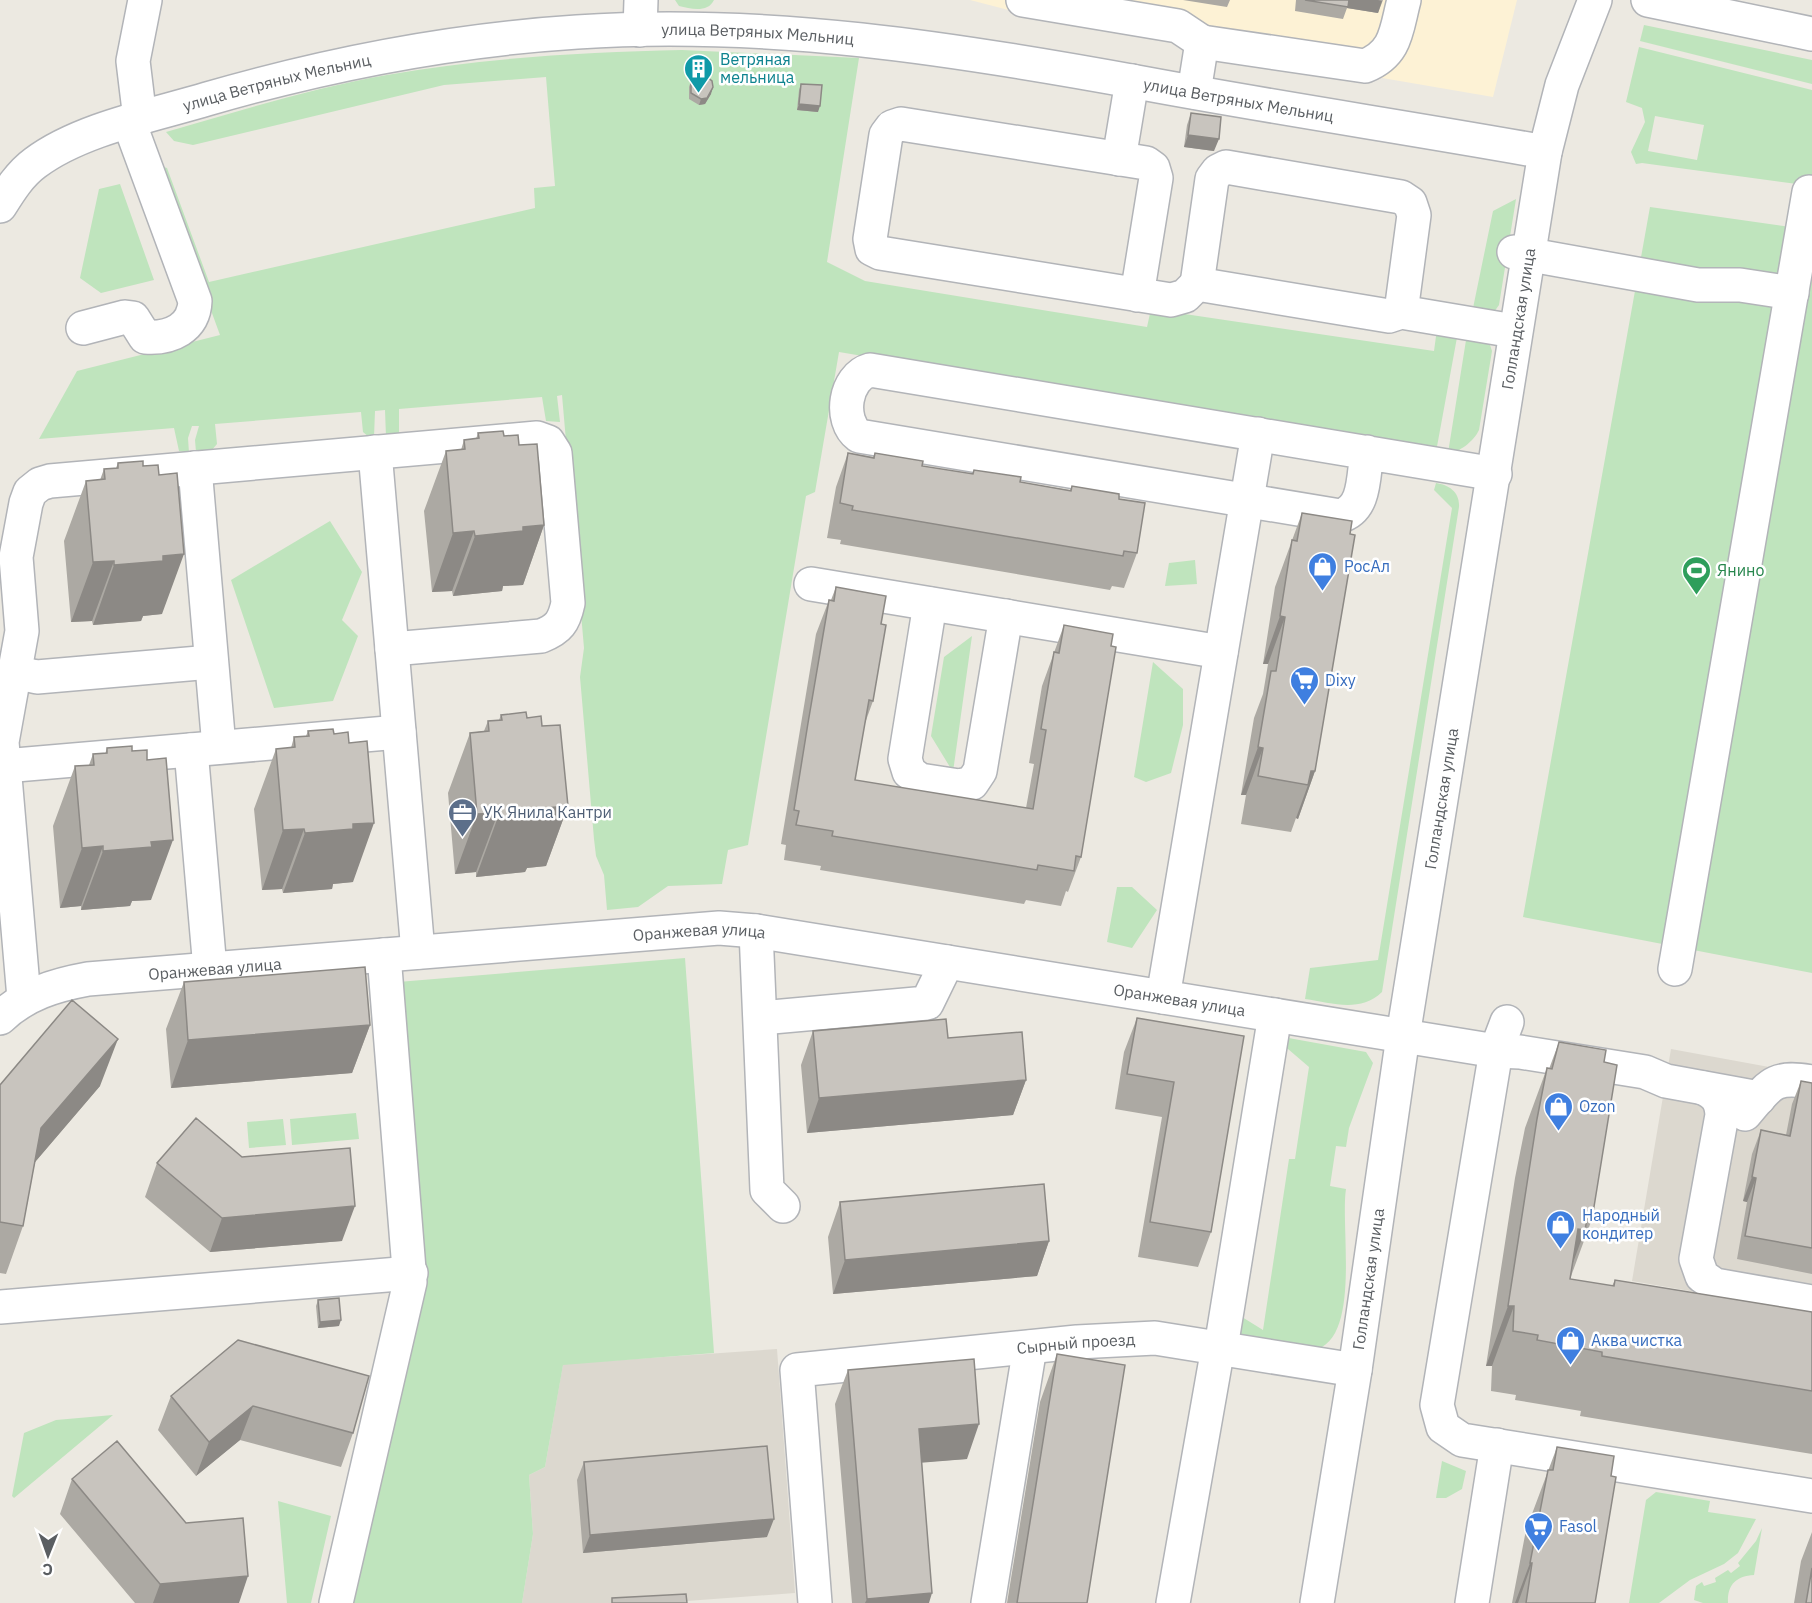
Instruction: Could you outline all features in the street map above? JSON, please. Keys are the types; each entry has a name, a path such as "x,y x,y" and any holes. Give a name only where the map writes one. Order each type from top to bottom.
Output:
{"street":[{"path":"82,328 125,317 133,318 145,337 153,338 177,332 188,325 195,314 195,301 135,121 133,61 145,0"},
{"path":"1023,0 1178,26 1202,42 1365,66 1382,60 1392,46 1404,0"},
{"name":"Голландская улица","path":"1317,1603 1397,1035 1538,151 1546,81 1577,0"},
{"name":"Голландская улица","path":"1538,151 1594,0"},
{"path":"1648,0 1812,34"},
{"name":"улица Ветряных Мельниц","path":"0,206 16,181 33,164 58,148 135,121 276,79 382,56 494,39 578,32 641,15 726,31 859,38 1131,81 1538,151"},
{"path":"1194,92 1202,42"},
{"path":"1119,159 1131,81"},
{"path":"1137,295 1156,178 1153,168 1146,163 901,124 892,127 886,135 870,239 873,249 880,253 1137,295 1171,300 1185,296 1197,284 1212,179 1218,171 1226,167 1401,197 1410,203 1414,215 1401,312"},
{"path":"1675,969 1809,192"},
{"path":"1522,253 1698,285 1740,285 1792,294"},
{"name":"Голландская улица","path":"1487,472 1502,329 1522,253"},
{"path":"1197,284 1389,316 1401,312 1502,329"},
{"path":"1367,452 1358,503 1352,513 1340,516 859,436 850,429 846,417 852,382 859,373 870,370 1367,452 1487,472"},
{"path":"1163,997 1258,434"},
{"path":"12,1008 2,742 22,632 16,557 30,492 40,484 50,481 537,438 548,442 555,453 568,603 565,619 555,630 541,636 392,649"},
{"path":"375,452 418,952"},
{"path":"195,468 211,662 205,749 210,969"},
{"path":"811,584 1221,652"},
{"path":"930,604 904,759 909,772 920,780 949,785 959,786 972,783 980,771 1006,616"},
{"path":"14,672 37,677 211,662"},
{"path":"2,767 399,732"},
{"name":"Оранжевая улица","path":"12,1008 67,983 88,979 702,928 756,931 1397,1035 1502,1037 1520,1052 1645,1072 1666,1081 1759,1098"},
{"path":"756,931 766,1190 783,1206"},
{"path":"336,1603 411,1273 384,955"},
{"path":"760,1018 927,1003 947,962"},
{"path":"1173,1603 1220,1346 1275,1015"},
{"path":"1502,1037 1437,1405 1443,1427 1462,1440 1812,1496"},
{"path":"1716,1148 1776,1081 1789,1078 1812,1082"},
{"path":"1703,1088 1714,1093 1721,1103 1722,1115 1696,1259 1702,1276 1715,1286 1812,1302"},
{"path":"0,1307 411,1273"},
{"name":"Сырный проезд","path":"815,1603 797,1370 1030,1347 1155,1338 1220,1346 1349,1369"},
{"path":"988,1603 1030,1347"},
{"name":"Голландская улица","path":"1302,1603 1349,1369"},
{"path":"1472,1603 1497,1445"}],"shaded area":[{"path":"970,0 1517,0 1493,97 1051,21"},
{"path":"1671,1049 1812,1075 1812,1312 1632,1281"},
{"path":"777,1349 795,1593 660,1603 522,1603 533,1534 529,1475 545,1467 563,1364"}],"green space":[{"path":"675,0 714,0 708,7 699,9 679,6"},
{"path":"1644,25 1812,60 1812,84 1640,41"},
{"path":"1639,47 1812,90 1812,186 1636,164 1631,152 1645,122 1642,108 1626,102","holes":["1655,116 1704,125 1697,160 1648,151"]},
{"path":"682,50 859,58 827,262 865,281 1147,327 1151,309 1434,351 1437,329 1458,332 1436,452 839,352 815,492 806,496 748,845 728,850 722,884 668,886 638,907 607,910 604,875 596,856 594,839 580,677 584,648 562,395 557,396 560,422 546,421 542,397 399,409 399,433 386,437 385,410 375,411 374,437 370,438 363,432 361,412 215,424 217,444 211,451 196,452 195,440 199,426 192,426 188,438 189,453 179,451 174,428 39,439 77,371 220,335 159,168 161,166 167,168 209,282 535,208 534,188 555,186 546,77 444,85 193,145 174,141 166,132 331,86 424,69 534,57"},
{"path":"120,184 154,280 101,293 80,278 99,189"},
{"path":"1516,199 1499,305 1494,312 1472,313 1493,211"},
{"name":"Янино","path":"1650,207 1812,230 1812,973 1523,917"},
{"path":"1467,334 1489,342 1492,351 1479,430 1466,446 1448,453"},
{"path":"1436,483 1445,485 1456,493 1459,507 1382,992 1364,1003 1345,1005 1305,999 1310,968 1378,960 1452,508 1434,490"},
{"path":"330,521 362,572 342,620 358,636 333,701 274,708 231,580"},
{"path":"1195,560 1197,584 1165,586 1169,563"},
{"path":"972,636 953,772 931,736 944,657"},
{"path":"1153,662 1183,689 1183,725 1171,773 1146,782 1134,777"},
{"path":"1117,887 1132,887 1157,910 1132,948 1107,942"},
{"path":"685,958 714,1353 563,1365 545,1467 529,1475 533,1534 522,1603 349,1603 423,1280 398,982"},
{"path":"1283,1037 1366,1052 1373,1063 1349,1128 1346,1147 1336,1146 1330,1186 1346,1189 1346,1280 1343,1305 1338,1327 1328,1342 1313,1350 1239,1337 1242,1317 1263,1330 1289,1159 1295,1159 1309,1067 1281,1043"},
{"path":"356,1113 359,1139 292,1145 290,1119"},
{"path":"283,1119 286,1145 249,1148 247,1122"},
{"path":"113,1415 14,1498 12,1496 24,1433 56,1420"},
{"path":"1442,1461 1466,1471 1462,1489 1446,1498 1436,1498"},
{"path":"1656,1492 1710,1501 1708,1512 1756,1519 1738,1553 1724,1564 1690,1580 1659,1603 1629,1603 1646,1500"},
{"path":"278,1501 331,1516 311,1603 287,1603"},
{"path":"1762,1528 1754,1575 1742,1577 1731,1586 1728,1603 1703,1603 1694,1600 1696,1586 1702,1582 1704,1586 1716,1582 1715,1578 1728,1570 1731,1573 1740,1566 1738,1563 1756,1541"}],"building":[{"path":"1305,0 1349,0 1348,7"},
{"name":"Ветряная мельница","path":"696,77 707,77 712,81 713,87 707,98 701,99 691,93 691,81"},
{"path":"801,84 822,85 820,106 799,104"},
{"path":"1191,113 1221,117 1219,139 1188,135"},
{"path":"503,431 504,436 518,435 519,445 537,444 544,525 523,527 523,531 475,536 474,531 453,533 446,451 465,449 464,440 479,438 478,433"},
{"path":"848,453 874,458 875,453 923,461 922,466 973,474 974,470 1021,477 1020,482 1071,491 1072,486 1119,494 1119,499 1145,503 1137,553 1124,551 1123,556 852,510 853,506 840,503"},
{"path":"143,461 143,466 158,465 159,475 177,473 184,554 163,556 163,561 114,565 114,561 93,562 86,481 105,479 104,469 118,468 118,463"},
{"path":"1302,513 1352,521 1350,534 1355,535 1315,771 1311,771 1308,785 1258,776 1263,748 1258,747 1271,671 1276,671 1285,617 1280,616 1292,540 1297,541"},
{"path":"836,587 886,596 881,624 886,625 873,701 869,700 855,780 1033,809 1046,730 1041,729 1054,652 1059,653 1064,625 1113,634 1111,646 1116,647 1081,857 1076,856 1074,871 1038,865 1037,870 832,836 833,831 796,825 799,811 794,810 808,723 829,600 834,601"},
{"path":"526,712 527,718 541,716 542,726 560,725 568,806 546,808 547,812 498,817 498,813 477,814 470,733 489,731 488,721 502,720 501,715"},
{"path":"333,729 334,734 348,732 349,743 367,741 374,823 353,824 353,829 305,833 304,829 283,830 276,749 295,747 294,737 309,736 308,731"},
{"path":"132,746 132,751 147,750 147,760 166,758 173,840 151,842 152,847 103,851 103,846 82,848 75,766 94,765 93,754 107,753 107,748"},
{"path":"365,967 370,1025 188,1040 184,982"},
{"path":"72,1000 118,1039 41,1128 23,1226 0,1222 0,1085"},
{"path":"1137,1018 1244,1036 1211,1232 1150,1222 1174,1082 1127,1074"},
{"path":"946,1019 948,1038 1022,1032 1026,1080 819,1098 813,1031"},
{"path":"1559,1042 1606,1050 1604,1062 1617,1065 1592,1219 1587,1219 1585,1230 1578,1229 1570,1279 1614,1286 1615,1280 1812,1312 1812,1391 1602,1356 1602,1352 1537,1340 1538,1335 1513,1331 1514,1306 1508,1306 1537,1119 1547,1068 1552,1069"},
{"path":"1801,1081 1812,1083 1812,1248 1745,1236 1756,1178 1752,1177 1761,1130 1790,1136"},
{"path":"196,1118 242,1157 350,1148 355,1206 222,1218 157,1163"},
{"path":"1044,1184 1049,1241 845,1260 840,1202"},
{"path":"339,1298 341,1320 320,1322 318,1300"},
{"path":"238,1340 369,1376 353,1433 253,1406 209,1442 171,1396"},
{"path":"1057,1354 1125,1365 1087,1603 1017,1603"},
{"path":"974,1359 979,1424 919,1429 932,1593 867,1599 848,1370"},
{"path":"117,1441 186,1523 243,1518 248,1576 160,1584 72,1479"},
{"path":"767,1446 774,1519 590,1535 584,1462"},
{"path":"1557,1447 1614,1456 1611,1476 1616,1477 1595,1603 1526,1603 1532,1563 1530,1563 1548,1470 1553,1470"},
{"path":"1812,1568 1812,1603 1806,1603"},
{"path":"686,1594 687,1603 612,1603 612,1598"}],"place":[{"name":"Ветряная мельница","path":"699,94"},
{"name":"РосАл","path":"1323,592"},
{"name":"Янино","path":"1696,596"},
{"name":"Dixy","path":"1304,706"},
{"name":"УК Янила Кантри","path":"462,838"},
{"name":"Ozon","path":"1558,1132"},
{"name":"Народный кондитер","path":"1561,1250"},
{"name":"Аква чистка","path":"1570,1366"},
{"name":"Fasol","path":"1538,1552"}]}
